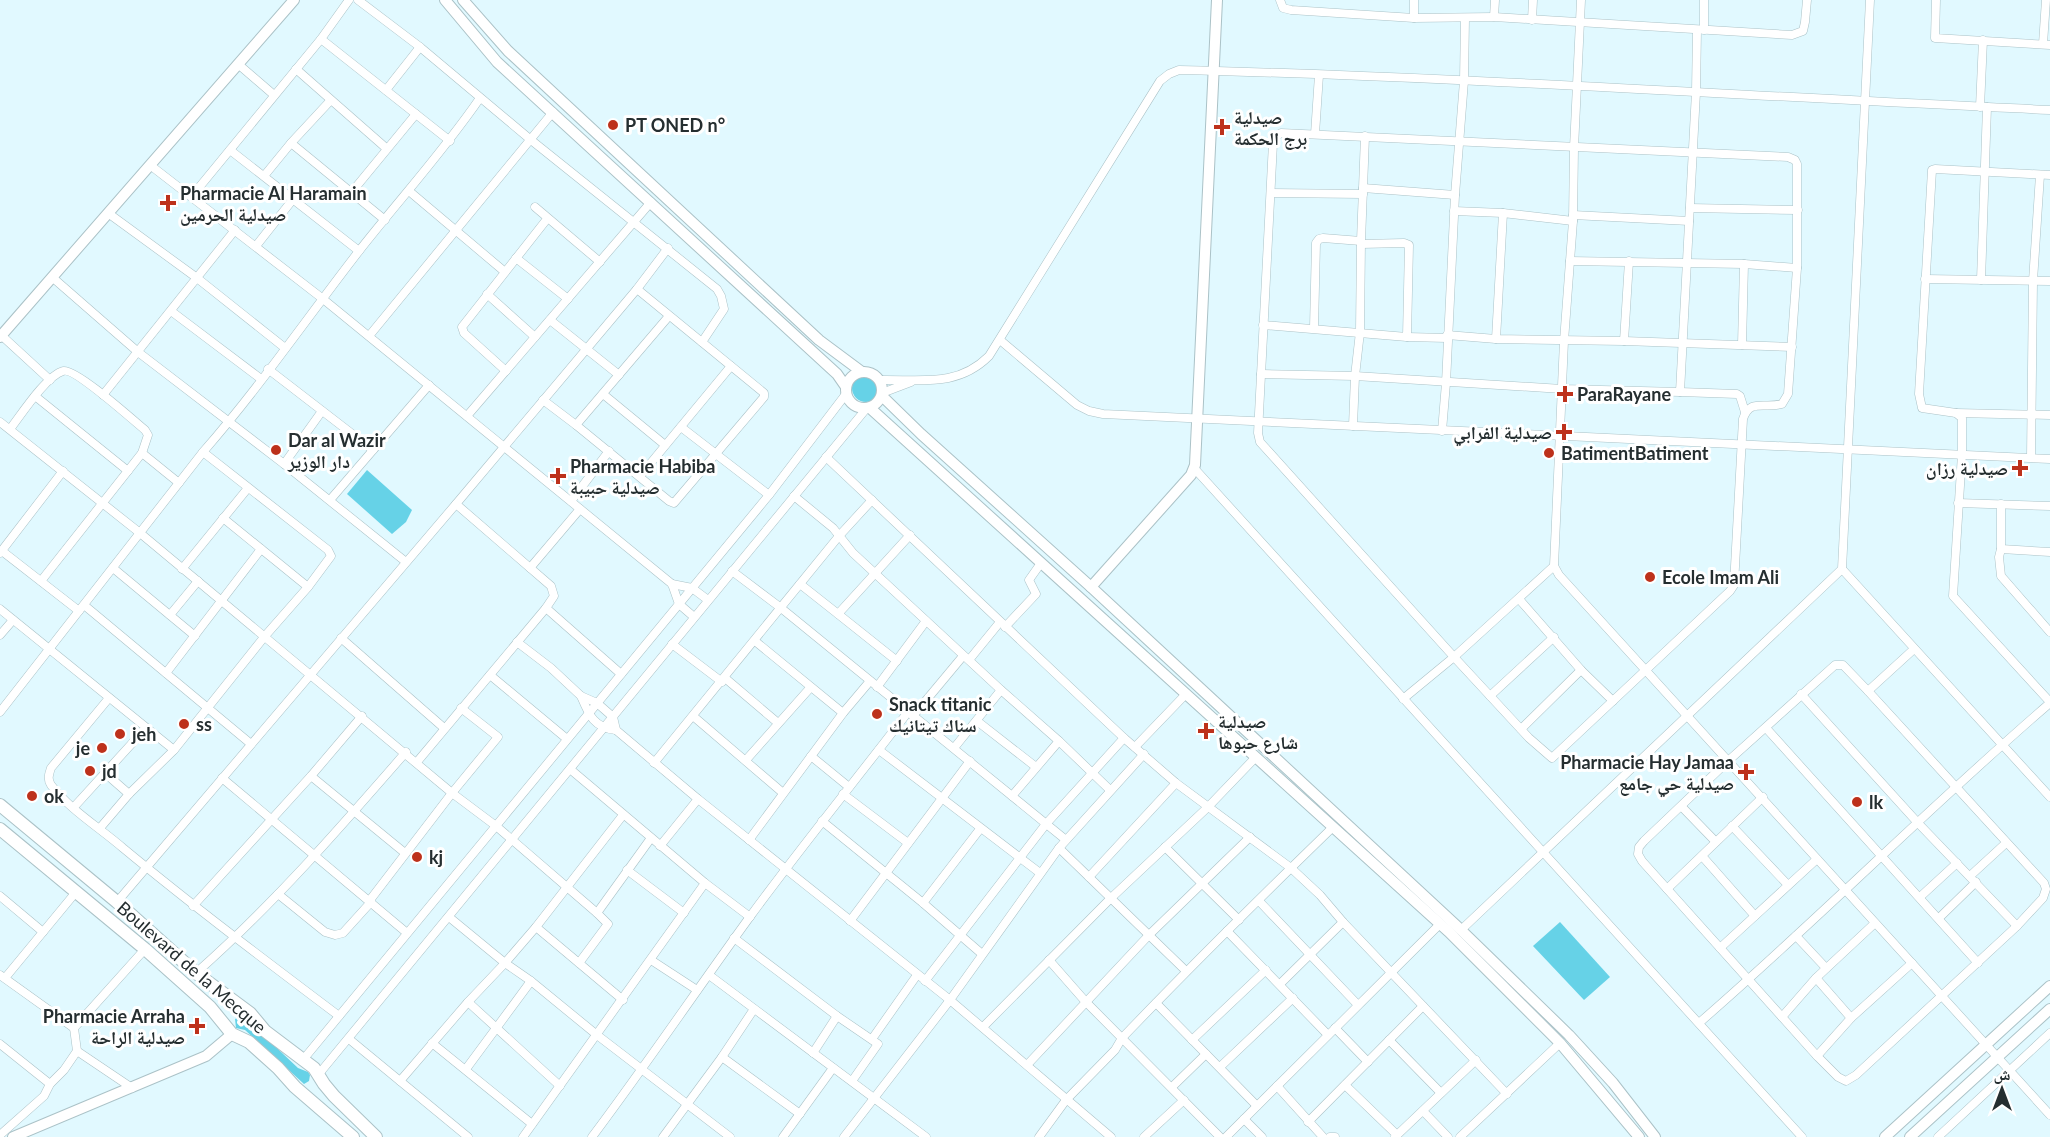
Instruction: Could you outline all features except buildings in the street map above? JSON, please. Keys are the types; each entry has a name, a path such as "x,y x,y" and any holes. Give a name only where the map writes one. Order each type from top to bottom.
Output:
{"main road":[{"path":"1,336 294,0"},
{"path":"445,0 497,62 837,374 851,403 860,408 868,408 879,401 882,395"},
{"path":"463,0 508,51 819,340 862,372 872,374 879,380 882,395 921,434 1090,586 1461,930 1569,1035 1613,1083 1655,1137"},
{"path":"1090,586 1194,468 1217,0"},
{"path":"846,391 849,380 862,372"},
{"path":"868,408 1440,924 1560,1043 1639,1137"},
{"name":"Boulevard de la Mecque","path":"0,805 117,902 196,973 246,1011 265,1031 314,1068 334,1096 376,1137"},
{"name":"Boulevard de la Mecque","path":"0,829 145,950 210,1007 230,1032 249,1042 295,1087 352,1137"},
{"path":"1885,1137 2050,986"},
{"path":"1910,1137 2050,1009"},
{"path":"14,1137 35,1133 206,1056 230,1032 227,1025 229,1016 237,1010 246,1011"},
{"path":"295,1087 303,1091 311,1089 317,1083 318,1075"}],"street":[{"path":"192,196 321,39 349,0"},
{"path":"358,0 420,47 531,140 717,289 724,309 702,342"},
{"path":"1280,0 1283,8 1290,10 1414,18 1494,17 1796,34 1803,31 1807,0"},
{"path":"1414,0 1414,18"},
{"path":"1494,17 1495,0"},
{"path":"1532,20 1533,0"},
{"path":"1581,0 1573,218 1564,341 1554,566 1559,575 1647,669 2050,1115"},
{"path":"1680,393 1692,153 1704,0"},
{"path":"1461,930 1842,569 1870,0"},
{"path":"1936,0 1935,38 2047,45 2046,0"},
{"path":"1442,431 1455,195 1461,143 1465,18"},
{"path":"321,39 450,141"},
{"path":"1981,280 1984,171 1983,40"},
{"path":"386,90 420,47"},
{"path":"238,64 274,95"},
{"path":"296,69 386,148"},
{"path":"879,380 950,378 968,372 988,356 1160,81 1179,70 1577,86 2050,110"},
{"path":"1315,134 1319,75"},
{"path":"0,712 203,452 229,423 359,251 450,141 480,98"},
{"path":"264,176 330,101"},
{"path":"369,336 553,112"},
{"path":"351,193 416,114"},
{"path":"1261,374 1355,376 1446,383 1737,394 1740,396 1745,412 1741,444 1734,585 1731,591 1551,758 1454,657 1264,448 1259,439 1259,420 1263,325 1273,142 1276,136 1281,133 1365,136 1461,143 1792,159 1798,169 1798,210 1797,268 1788,394 1782,404 1753,406 1745,412"},
{"path":"1353,426 1360,332 1365,136"},
{"path":"291,143 385,220"},
{"path":"230,150 359,251"},
{"path":"150,165 323,298 571,501 672,585 680,604 694,617"},
{"path":"2050,175 1932,170 1919,400 1922,408 1956,413 2050,415"},
{"path":"2031,457 2033,281 2040,175"},
{"path":"409,191 505,272"},
{"path":"1271,193 1363,191 1455,195"},
{"path":"256,246 294,198"},
{"path":"467,416 651,202"},
{"path":"535,207 600,262"},
{"path":"1690,208 1798,210"},
{"path":"1454,211 1573,218 1689,221"},
{"path":"108,213 197,278 285,348"},
{"path":"1496,339 1503,213"},
{"path":"506,371 462,330 463,324 547,219"},
{"path":"103,395 235,230"},
{"path":"1314,328 1316,243 1319,238 1361,243 1404,243 1409,245 1407,337"},
{"path":"117,902 456,504 637,289 668,248"},
{"path":"516,258 568,299"},
{"path":"1570,261 1744,264 1797,268"},
{"path":"1624,341 1629,261"},
{"path":"1742,345 1744,264"},
{"path":"52,277 138,352 330,500 406,562"},
{"path":"1925,279 2050,281"},
{"path":"543,400 674,503 717,453 764,397 761,390 637,289"},
{"path":"487,294 535,337"},
{"path":"171,311 261,379"},
{"path":"576,425 669,316"},
{"path":"550,320 619,375"},
{"path":"1263,325 1407,337 1447,336 1792,346"},
{"path":"1,336 50,380"},
{"path":"1000,340 1071,400 1083,408 1103,414 2050,459"},
{"path":"640,476 731,366"},
{"path":"268,369 373,450"},
{"path":"10,429 50,380 61,371 67,370 103,395 148,435 142,453 41,581"},
{"path":"882,395 902,385 922,379"},
{"path":"330,500 429,385"},
{"path":"302,1061 769,495 846,391"},
{"path":"603,394 665,445"},
{"path":"35,396 128,471"},
{"path":"318,1075 868,408"},
{"path":"284,464 322,411"},
{"path":"1699,1023 2050,703 1953,596 1962,454 1962,418 1956,413"},
{"path":"0,422 140,533 453,793 496,826 597,913 608,924 579,963"},
{"path":"681,427 769,495"},
{"path":"571,501 609,451"},
{"path":"100,828 129,794 174,750 265,636 330,560 331,553 328,550 203,452"},
{"path":"142,453 179,483"},
{"path":"826,457 1124,738 1176,783 1291,868 1320,895 1507,1094"},
{"path":"1194,468 1802,1137"},
{"path":"63,471 1,552 81,608 166,673 251,744"},
{"path":"182,569 248,488"},
{"path":"794,496 833,528 853,553 1110,790"},
{"path":"654,763 756,641 800,584 872,500"},
{"path":"1958,503 2050,506"},
{"path":"417,762 554,596 553,589 456,504"},
{"path":"2001,504 2001,549 1998,557 2001,576 2050,632"},
{"path":"530,568 580,509"},
{"path":"223,518 308,587"},
{"path":"838,614 910,535"},
{"path":"166,673 261,549"},
{"path":"2001,549 2050,552"},
{"path":"592,1137 734,938 843,794 911,714 966,658 1036,594 1029,580 1041,563"},
{"path":"1403,699 1454,657 1554,566"},
{"path":"113,568 195,636"},
{"path":"1842,569 2050,797"},
{"path":"732,571 781,608 1066,840"},
{"path":"170,615 198,581"},
{"path":"800,584 897,661"},
{"path":"672,585 693,588 708,600"},
{"path":"1519,599 1581,670 1613,701"},
{"path":"546,608 621,674"},
{"path":"0,609 174,750"},
{"path":"0,635 13,620"},
{"path":"749,840 843,714 897,661 926,621"},
{"path":"1490,696 1554,637"},
{"path":"340,638 444,728"},
{"path":"756,641 843,714"},
{"path":"517,642 551,668 581,696 597,703 613,717 616,730 654,763 950,1000 1112,1137"},
{"path":"672,644 778,723"},
{"path":"1868,691 1914,649"},
{"path":"1835,665 1843,665 1957,787 2044,883 2046,889 2043,898 2017,926 1850,1080 1842,1080 1817,1056 1666,889 1638,854 1639,847 1801,694 1835,665"},
{"path":"1521,729 1581,670"},
{"path":"490,675 567,739"},
{"path":"746,760 810,688"},
{"path":"954,748 1001,690"},
{"path":"1801,694 1918,823 2017,926"},
{"path":"1135,747 1185,695"},
{"path":"581,696 588,714 603,729 616,730"},
{"path":"109,698 51,768 48,776 49,783 74,807 193,906 339,1016"},
{"path":"278,894 325,932 335,935 343,933 498,737 461,708"},
{"path":"193,906 362,716"},
{"path":"693,716 783,793"},
{"path":"977,721 1036,767"},
{"path":"74,807 146,728"},
{"path":"1766,728 1978,963"},
{"path":"925,981 1046,825 1124,738"},
{"path":"1012,796 1059,741"},
{"path":"879,750 1040,873"},
{"path":"196,973 235,939 278,894 406,752"},
{"path":"844,1137 950,1000 1059,848 1144,754"},
{"path":"811,756 849,787"},
{"path":"983,1028 1110,899 1209,807 1255,758"},
{"path":"850,921 970,761"},
{"path":"570,769 660,846 750,917"},
{"path":"105,773 129,794"},
{"path":"311,776 405,854"},
{"path":"222,778 407,933"},
{"path":"1089,877 1176,783"},
{"path":"843,794 908,843"},
{"path":"1666,889 1762,797"},
{"path":"660,846 698,799"},
{"path":"1682,807 1716,842"},
{"path":"400,1081 536,927 623,815"},
{"path":"822,821 982,954"},
{"path":"1732,826 1788,885"},
{"path":"1039,1137 1066,1100 1115,1050 1122,1038 1186,971 1332,828"},
{"path":"923,903 980,829"},
{"path":"1027,1065 1149,935 1250,837"},
{"path":"597,913 651,838"},
{"path":"1939,918 2006,843"},
{"path":"1165,847 1239,921"},
{"path":"1059,848 1186,971"},
{"path":"1702,856 1755,916"},
{"path":"1720,948 1817,859"},
{"path":"1920,897 1957,863"},
{"path":"627,870 684,913"},
{"path":"523,1137 705,883"},
{"path":"0,1135 44,1096 50,1083 64,1070 77,1051 74,1028 3,977 76,892"},
{"path":"1,900 43,932"},
{"path":"1259,902 1358,1005"},
{"path":"449,917 730,1137"},
{"path":"1280,984 1343,922"},
{"path":"1782,1017 1816,978 1875,923"},
{"path":"1226,1137 1440,924"},
{"path":"536,927 623,1000"},
{"path":"1227,931 1328,1035"},
{"path":"1796,936 1826,968"},
{"path":"734,938 878,1044 852,1081"},
{"path":"74,1028 145,950"},
{"path":"651,960 697,990"},
{"path":"1049,960 1085,1002 1220,1137"},
{"path":"1817,1056 1851,1018 1912,963"},
{"path":"1192,1040 1266,970"},
{"path":"709,975 926,1137"},
{"path":"872,1039 917,975"},
{"path":"1816,978 1851,1018"},
{"path":"466,1069 531,981"},
{"path":"1220,1067 1293,998"},
{"path":"468,1002 560,1086"},
{"path":"1156,1003 1257,1106"},
{"path":"1308,1122 1423,1006"},
{"path":"663,1137 722,1057 753,1009"},
{"path":"813,1053 837,1016"},
{"path":"1335,1028 1368,1062"},
{"path":"1938,1137 2050,1033"},
{"path":"348,1039 468,1137"},
{"path":"1389,1040 1442,1093"},
{"path":"432,1043 532,1124"},
{"path":"1460,1137 1560,1043"},
{"path":"1,1048 50,1083"},
{"path":"77,1051 132,1088"},
{"path":"1172,1087 1206,1054"},
{"path":"722,1057 800,1114"},
{"path":"1345,1085 1396,1136 1476,1060"},
{"path":"783,1137 833,1068"},
{"path":"1277,1086 1323,1137"},
{"path":"1144,1137 1184,1100"},
{"path":"1423,1111 1448,1137"},
{"path":"1244,1119 1262,1137"},
{"path":"1330,1137 1335,1137"}],"shaded area":[{"path":"866,374 876,378 880,388 876,398 866,402 856,398 852,388 856,378"},
{"path":"367,470 412,510 406,522 392,534 347,494"},
{"path":"1560,922 1610,977 1584,1000 1533,946"},
{"path":"241,1016 298,1068 308,1072 309,1081 304,1084 245,1030 236,1028 235,1019"}],"place":[{"name":"PT ONED n°","path":"613,125"},
{"name":"صيدلية برج الحكمة","path":"1222,127"},
{"name":"Pharmacie Al Haramain صيدلية الحرمين","path":"168,203"},
{"name":"ParaRayane","path":"1565,394"},
{"name":"صيدلية الفرابي","path":"1564,432"},
{"name":"Dar al Wazir دار الوزير","path":"276,450"},
{"name":"BatimentBatiment","path":"1549,453"},
{"name":"صيدلية رزان","path":"2020,468"},
{"name":"Pharmacie Habiba صيدلية حبيبة","path":"558,476"},
{"name":"Ecole Imam Ali","path":"1650,577"},
{"name":"Snack titanic سناك تيتانيك","path":"877,714"},
{"name":"ss","path":"184,724"},
{"name":"صيدلية شارع حبوها","path":"1206,731"},
{"name":"jeh","path":"120,734"},
{"name":"je","path":"102,748"},
{"name":"jd","path":"90,771"},
{"name":"Pharmacie Hay Jamaa صيدلية حي جامع","path":"1746,772"},
{"name":"ok","path":"32,796"},
{"name":"lk","path":"1857,802"},
{"name":"kj","path":"417,857"},
{"name":"Pharmacie Arraha صيدلية الراحة","path":"197,1026"}]}
